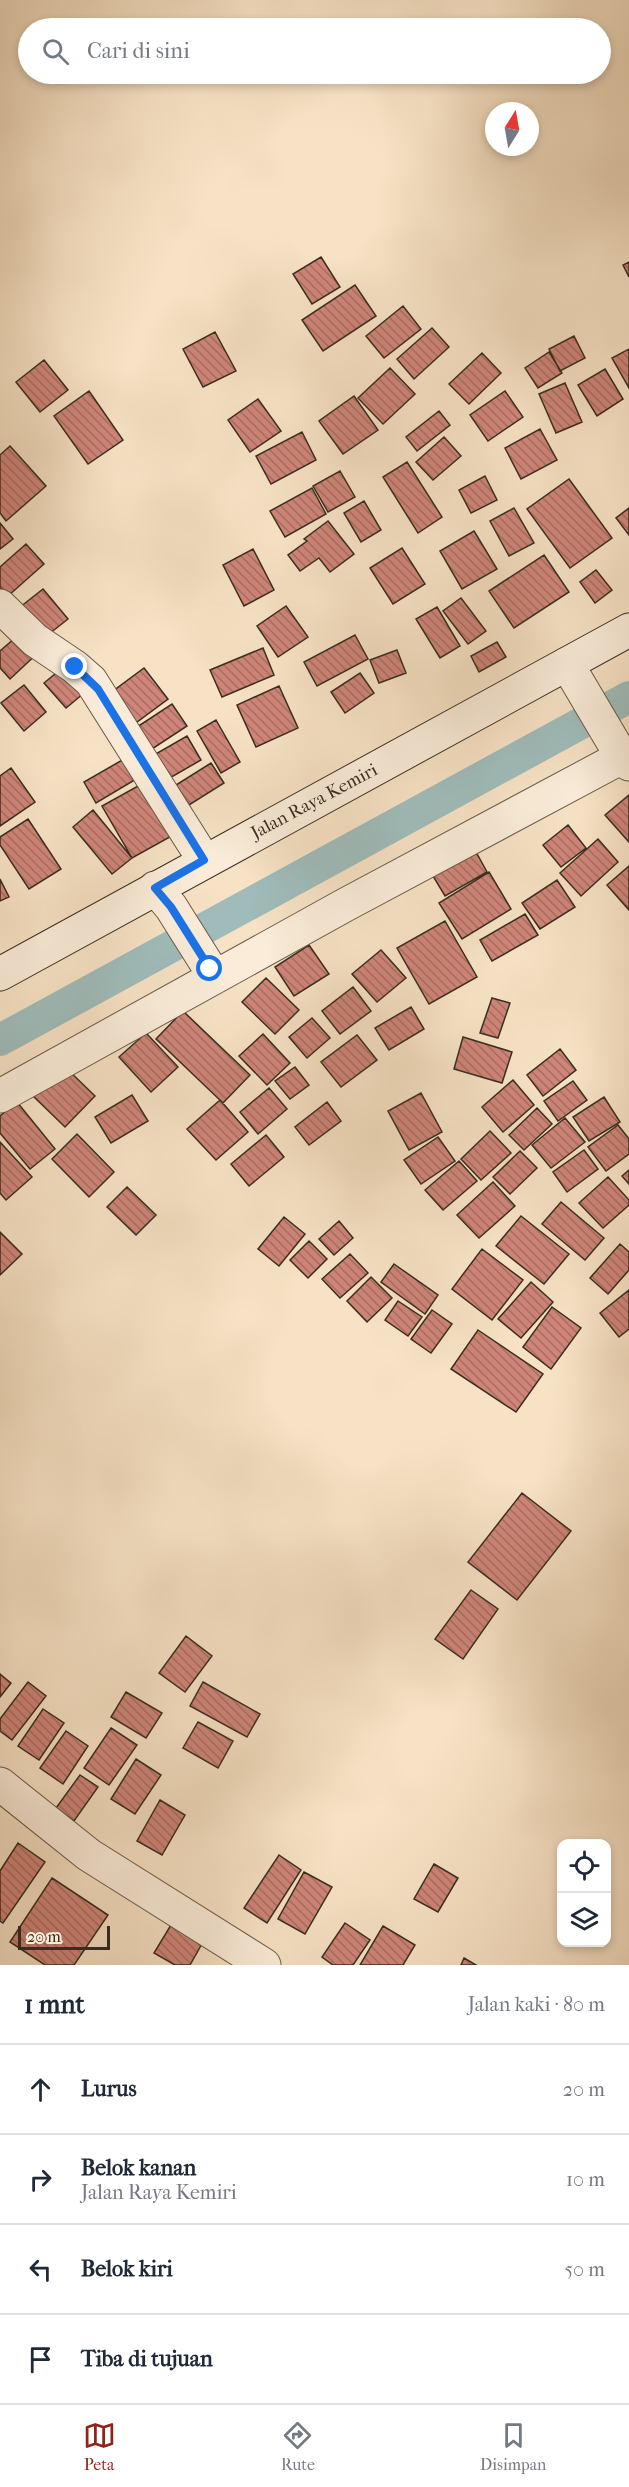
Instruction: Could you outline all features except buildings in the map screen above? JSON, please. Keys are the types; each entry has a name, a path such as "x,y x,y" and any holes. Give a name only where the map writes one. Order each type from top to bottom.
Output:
{"street":[{"path":"0,606 35,640 75,667 91,681 204,860"},
{"name":"Jalan Raya Kemiri","path":"0,974 163,897 204,860 573,675 629,630"},
{"path":"0,1096 212,973 624,755 573,675"},
{"path":"163,897 212,973"},
{"path":"0,1784 89,1855 264,1965"}],"waterway":[{"path":"0,1040 629,697"}],"route":[{"path":"75,667 98,689 204,860 155,888 171,907 210,969"}]}
